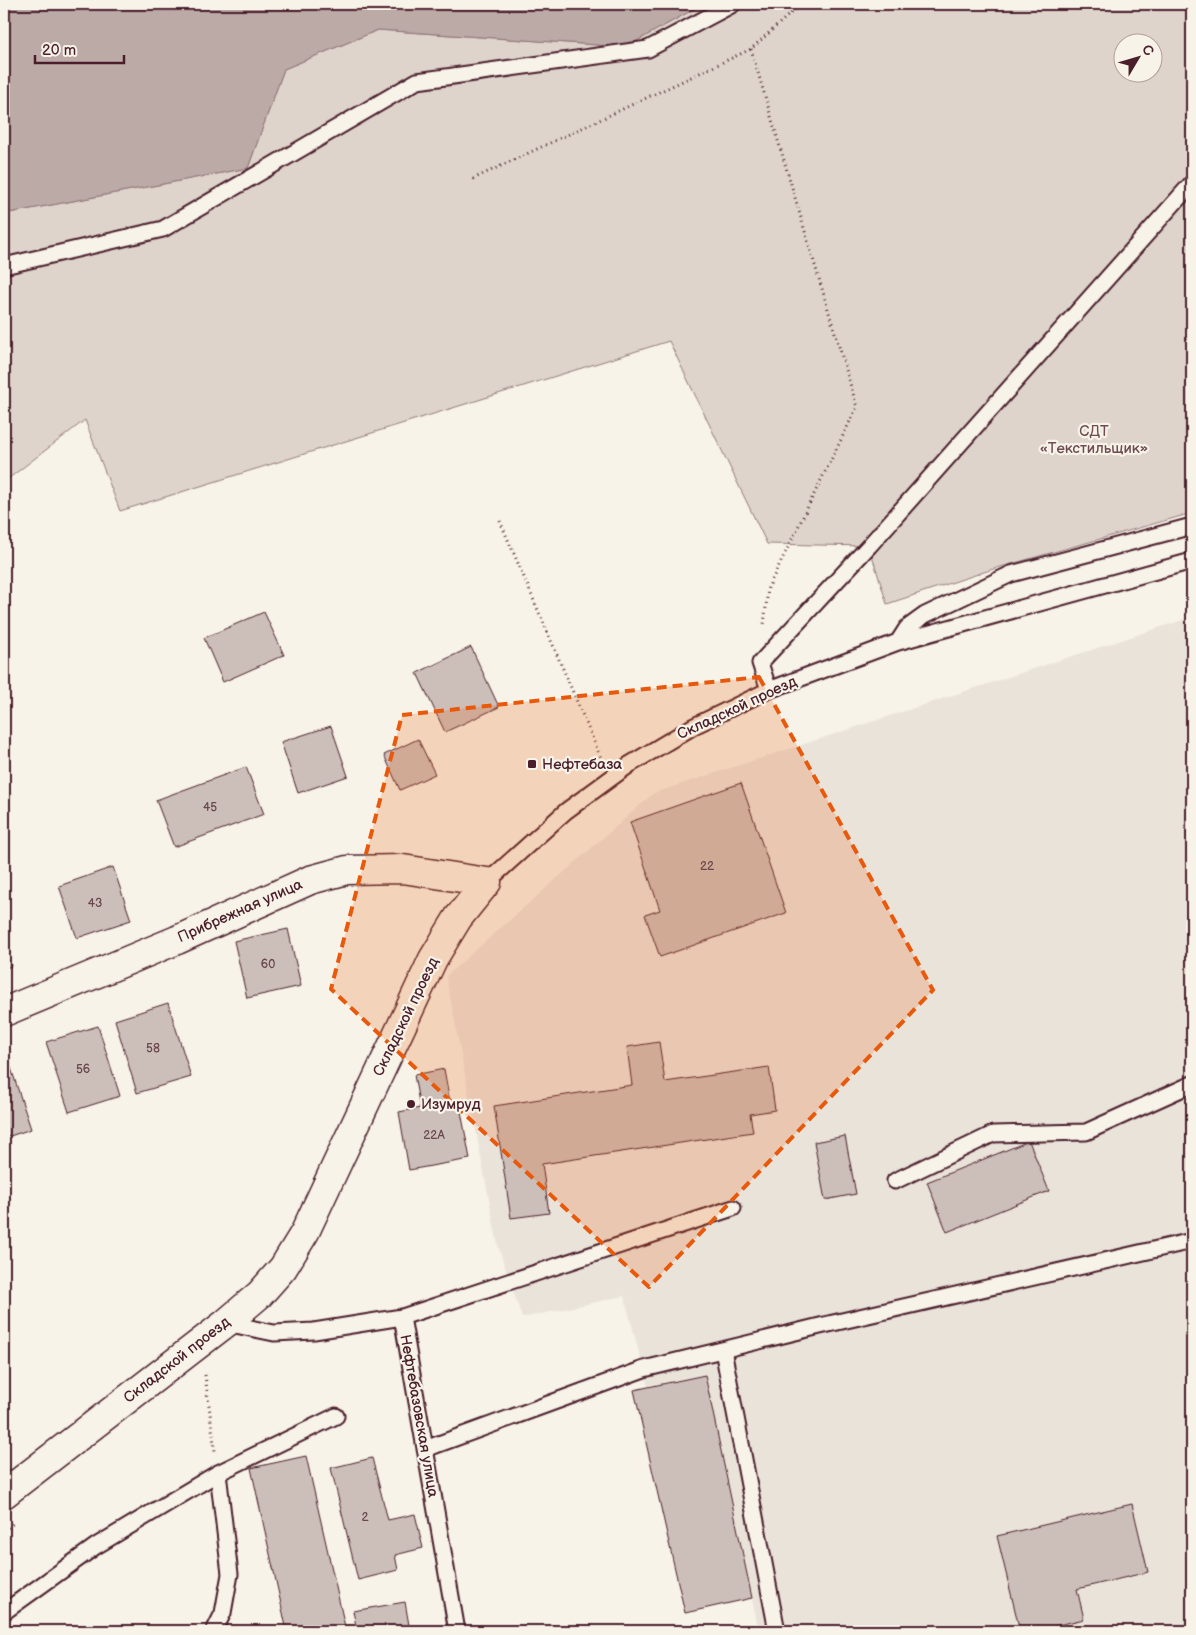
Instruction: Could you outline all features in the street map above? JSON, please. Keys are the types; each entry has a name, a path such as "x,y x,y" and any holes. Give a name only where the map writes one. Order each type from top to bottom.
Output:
{"street":[{"name":"Прибрежная улица","path":"4,1012 177,940 319,877 347,870 403,869 487,882"},
{"name":"Складской проезд","path":"4,1494 226,1323 260,1294 283,1268 300,1239 433,958 458,918 487,882"}],"lane":[{"path":"4,266 164,228 417,81 648,48 733,4"},
{"path":"770,690 760,663 869,546 1192,183"},
{"path":"898,642 907,628 925,615 1011,574 1192,526"},
{"name":"Складской проезд","path":"487,882 566,811 629,765 694,726 770,690 898,642 1192,562"},
{"path":"895,1181 993,1134 1086,1132 1192,1084"},
{"path":"402,1317 733,1208"},
{"path":"425,1449 644,1369 1192,1241"},
{"name":"Нефтебазовская улица","path":"226,1323 274,1333 314,1330 402,1317 457,1631"},
{"path":"723,1350 776,1631"},
{"path":"4,1612 96,1546 218,1473 336,1416"},
{"path":"214,1631 223,1613 230,1574 218,1473"}],"path":[{"path":"474,179 751,49 801,4"},
{"path":"751,49 858,407 768,588 760,663"},
{"path":"500,521 610,779"},
{"path":"201,1342 218,1473"}],"highlighted area":[{"path":"759,677 933,990 649,1287 331,989 402,715"}],"shaded area":[{"path":"4,4 703,4 626,47 378,30 284,69 248,168 4,214"},
{"name":"Нефтебаза","path":"1192,617 1192,1631 759,1631 752,1599 685,1613 634,1390 648,1386 624,1296 522,1318 498,1246 446,976 654,793"}],"green space":[{"name":"СДТ «Текстильщик»","path":"703,4 1192,4 1192,513 990,570 887,604 869,546 767,544 669,341 120,511 85,420 4,482 4,214 248,168 284,69 378,30 626,47"}],"building":[{"path":"264,612 284,655 223,682 204,638"},
{"path":"471,647 499,707 445,732 417,673"},
{"path":"331,726 348,776 298,793 281,742"},
{"path":"418,739 435,774 400,790 384,755"},
{"path":"246,767 264,814 174,847 156,800"},
{"path":"741,783 786,913 660,957 645,915 660,910 630,822"},
{"path":"113,867 131,920 77,938 59,886"},
{"path":"288,929 301,986 247,998 234,941"},
{"path":"4,949 11,966 4,969"},
{"path":"168,1003 191,1077 137,1093 115,1020"},
{"path":"98,1026 120,1096 69,1112 46,1042"},
{"path":"659,1042 665,1082 769,1067 775,1110 750,1114 753,1132 542,1164 549,1213 511,1218 494,1106 632,1085 627,1047"},
{"path":"8,1059 31,1129 4,1138 4,1060"},
{"path":"444,1069 450,1102 459,1101 470,1159 409,1170 399,1112 420,1108 414,1075"},
{"path":"845,1136 856,1194 825,1200 814,1142"},
{"path":"1029,1141 1049,1191 947,1232 927,1182"},
{"path":"705,1375 752,1598 685,1613 634,1390"},
{"path":"306,1456 346,1631 287,1631 251,1468"},
{"path":"372,1458 388,1520 415,1514 423,1548 395,1555 398,1570 358,1580 331,1468"},
{"path":"1132,1504 1148,1572 1077,1589 1084,1619 1033,1631 1020,1631 997,1536"},
{"path":"405,1602 410,1631 357,1631 353,1611"}],"place":[{"name":"Нефтебаза","path":"532,764"},
{"name":"Изумруд","path":"411,1104"}]}
